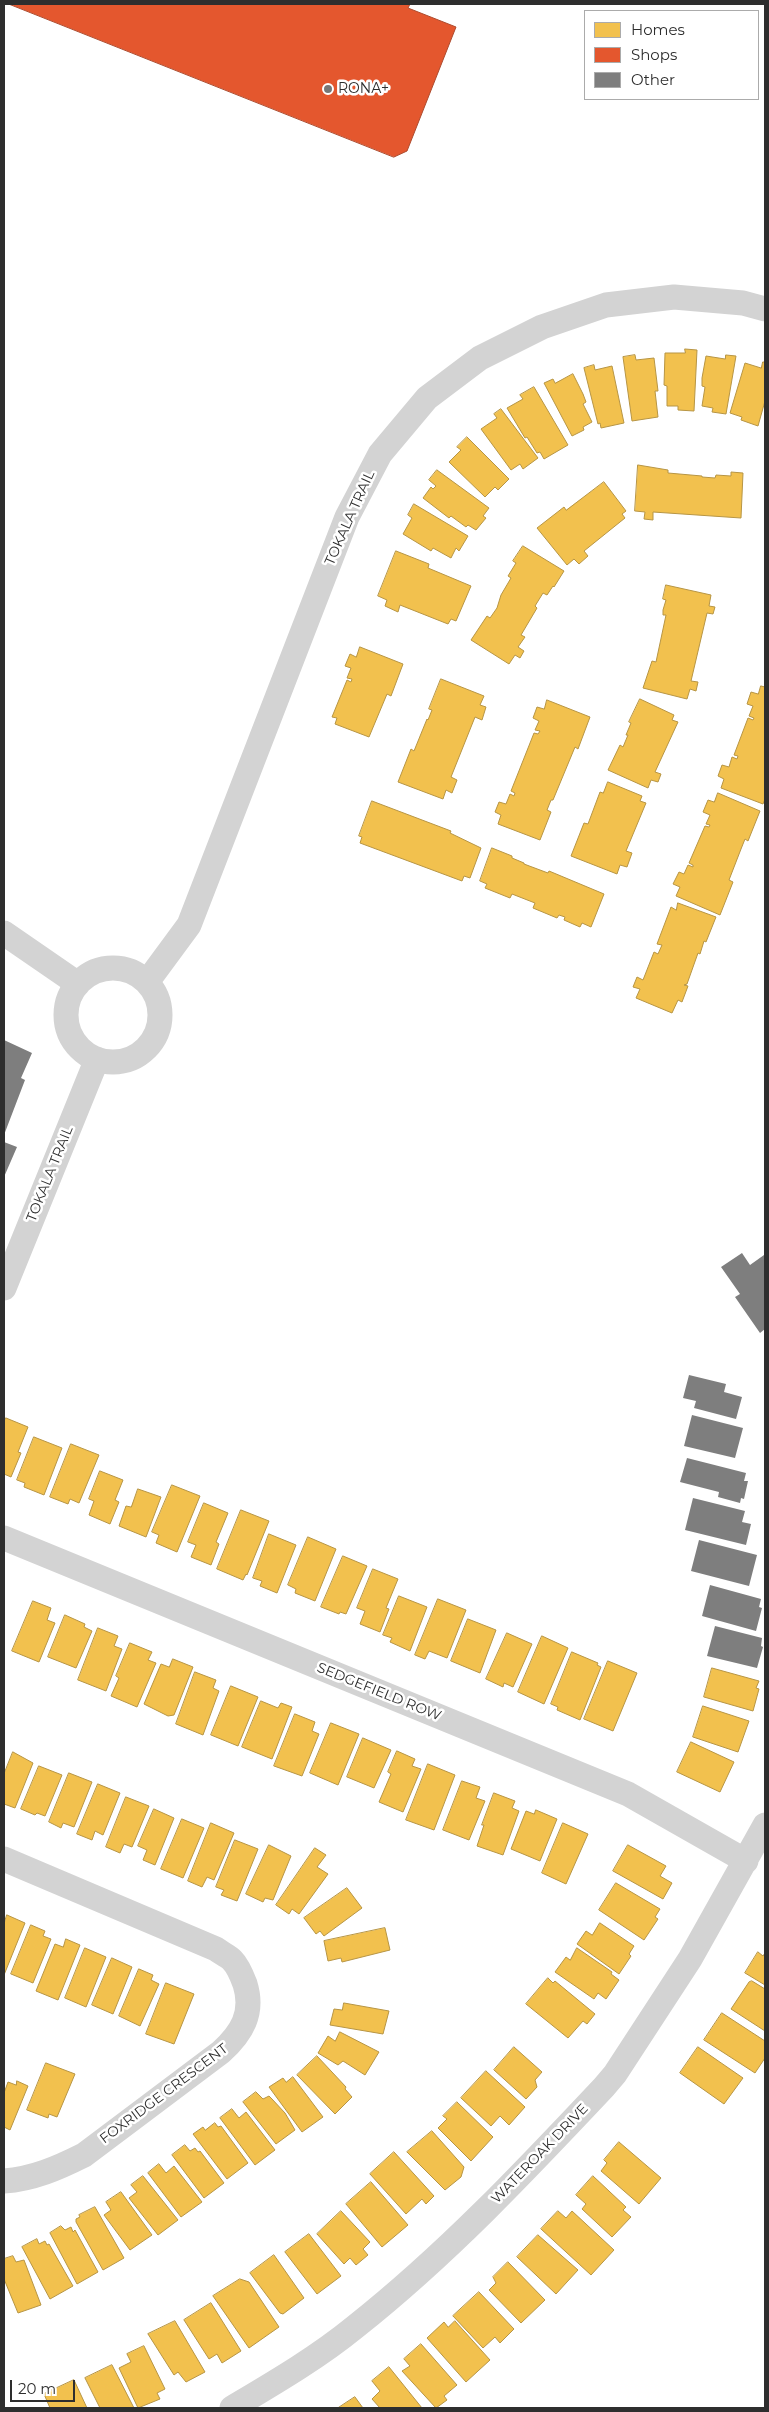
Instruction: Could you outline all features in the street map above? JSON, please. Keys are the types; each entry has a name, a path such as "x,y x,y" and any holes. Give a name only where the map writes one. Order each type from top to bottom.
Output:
{"street":[{"name":"TOKALA TRAIL","path":"147,982 189,925 347,517 380,454 426,398 480,358 542,327 606,305 674,297 743,303 765,310"},
{"path":"4,933 78,984"},
{"path":"120,968 135,973 147,982 156,995 160,1010 159,1026 152,1040 142,1052 128,1060 113,1062 97,1059 84,1052 73,1041 67,1026 66,1011 70,996 78,984 97,971 120,968"},
{"name":"TOKALA TRAIL","path":"4,1288 97,1059"},
{"name":"SEDGEFIELD ROW","path":"4,1538 628,1794 746,1861"},
{"name":"WATEROAK DRIVE","path":"232,2408 294,2371 354,2328 420,2273 509,2187 604,2087 615,2074 690,1959 765,1825"},
{"name":"FOXRIDGE CRESCENT","path":"4,1859 216,1949 232,1960 242,1976 250,1998 246,2020 236,2039 84,2155 59,2168 34,2176 4,2182"}],"building: Homes":[{"path":"685,349 697,350 694,411 678,410 678,406 667,406 667,386 664,385 665,353 685,353"},
{"path":"635,355 636,360 654,358 658,391 655,391 658,417 632,421 623,357"},
{"path":"726,355 736,356 726,414 712,412 713,408 702,406 705,387 702,386 702,378 706,356 725,359"},
{"path":"763,362 765,362 765,401 758,426 741,420 742,417 730,413 745,363 761,368"},
{"path":"594,365 595,370 612,366 624,423 601,428 600,423 598,424 584,368"},
{"path":"573,374 583,394 586,402 583,404 592,422 583,427 584,430 572,436 544,383 553,379 555,383"},
{"path":"534,387 568,445 544,459 540,452 537,453 527,437 525,438 507,408 523,399 520,395"},
{"path":"501,409 538,458 523,469 520,464 511,470 481,429 497,418 494,414"},
{"path":"467,437 509,479 498,490 495,487 485,497 449,462 461,450 457,447"},
{"path":"638,465 668,470 668,473 715,478 716,475 731,476 731,472 743,473 741,518 653,512 653,520 644,519 645,512 635,511"},
{"path":"437,470 489,508 483,516 486,518 476,530 468,525 466,527 451,516 449,518 423,498 431,487 433,489 436,486 429,480"},
{"path":"604,482 626,511 622,514 625,518 584,551 588,556 579,564 574,559 567,565 537,528 564,507 566,510"},
{"path":"414,504 468,536 459,551 456,548 451,558 433,548 431,551 403,534 412,518 408,515"},
{"path":"523,546 564,571 554,587 547,595 543,593 535,606 537,608 521,635 525,637 518,647 524,651 520,658 515,655 509,664 471,640 487,616 490,618 497,608 501,595 511,578 508,576 516,563 513,561"},
{"path":"396,551 429,564 428,568 471,586 456,621 451,619 448,624 400,605 398,612 385,606 387,600 378,596"},
{"path":"666,585 711,595 709,606 715,607 713,614 707,613 691,681 698,682 696,691 690,689 687,699 643,688 652,661 656,662 666,615 663,615 666,600 663,599"},
{"path":"360,647 403,664 391,696 387,694 369,737 335,724 337,718 332,717 347,680 351,682 352,679 347,678 351,668 345,666 350,654 356,657"},
{"path":"441,679 484,696 480,705 486,707 482,720 475,717 451,777 457,780 452,793 446,790 443,799 398,782 411,749 414,751 428,720 432,710 429,709"},
{"path":"761,686 765,687 765,799 763,804 721,788 724,779 718,776 722,765 729,767 732,757 737,759 738,756 734,755 748,718 753,720 754,718 749,716 753,706 747,704 751,692 758,694"},
{"path":"640,699 674,715 672,720 678,722 655,772 661,774 658,782 651,780 648,788 608,770 620,745 623,747 631,723 629,722"},
{"path":"547,700 590,717 578,749 575,747 553,800 551,800 547,810 551,812 540,840 498,824 501,815 495,812 499,802 506,804 510,794 514,796 515,793 511,791 534,733 538,734 540,731 535,730 539,721 533,718 537,707 544,709"},
{"path":"608,782 642,796 640,801 646,803 626,851 632,853 627,867 620,865 617,874 571,856 584,823 588,824 600,792 603,793"},
{"path":"718,793 760,811 748,841 745,839 729,880 733,882 720,915 676,896 680,887 673,884 679,872 684,874 688,865 693,867 689,863 705,826 709,827 710,825 706,824 710,815 703,812 708,800 714,802"},
{"path":"372,801 451,831 450,833 481,848 470,878 464,876 462,881 360,843 362,837 359,836"},
{"path":"492,848 512,856 512,858 524,864 548,873 549,871 604,894 591,927 582,923 580,927 564,920 565,917 559,915 557,918 533,908 535,903 512,894 510,898 485,888 487,884 480,881"},
{"path":"678,903 716,917 700,954 698,953 687,984 684,985 688,986 682,1002 678,1000 672,1013 636,998 640,989 633,987 637,977 643,980 654,952 658,954 662,945 657,944 671,907 676,910"},
{"path":"6,1418 28,1427 18,1452 21,1453 11,1477 4,1474 4,1422"},
{"path":"34,1437 62,1448 44,1495 24,1487 25,1483 17,1480"},
{"path":"71,1444 99,1455 79,1503 70,1499 68,1504 50,1497"},
{"path":"100,1471 123,1480 115,1500 119,1502 110,1524 89,1515 94,1501 89,1499"},
{"path":"172,1485 200,1496 177,1552 156,1543 159,1535 152,1532"},
{"path":"138,1489 161,1497 146,1537 119,1526 126,1506 131,1507"},
{"path":"204,1503 228,1513 216,1542 219,1544 211,1565 191,1557 196,1545 188,1542"},
{"path":"241,1510 269,1521 247,1575 243,1580 217,1569"},
{"path":"269,1534 296,1545 277,1593 260,1586 262,1581 253,1578"},
{"path":"308,1537 336,1549 315,1601 295,1593 296,1589 288,1585"},
{"path":"343,1556 367,1566 346,1614 340,1612 339,1614 321,1607"},
{"path":"373,1569 398,1579 386,1608 389,1609 380,1632 360,1624 365,1611 357,1608"},
{"path":"399,1596 427,1607 410,1651 390,1642 392,1638 383,1635"},
{"path":"438,1599 466,1610 447,1658 429,1651 425,1659 415,1655"},
{"path":"33,1601 51,1608 47,1620 55,1623 39,1662 12,1651"},
{"path":"65,1615 85,1624 84,1627 92,1631 76,1668 48,1657"},
{"path":"468,1619 496,1630 480,1673 451,1661"},
{"path":"98,1628 118,1636 114,1646 122,1649 106,1691 78,1680"},
{"path":"507,1633 532,1644 513,1687 504,1683 503,1687 486,1679"},
{"path":"542,1636 568,1648 544,1704 518,1692"},
{"path":"130,1643 152,1652 148,1660 156,1663 137,1707 111,1696 119,1678 116,1676"},
{"path":"572,1652 598,1663 597,1665 601,1667 580,1720 557,1710 558,1707 551,1704"},
{"path":"173,1659 193,1667 174,1715 168,1716 144,1704 161,1664 169,1667"},
{"path":"608,1661 637,1673 613,1731 584,1719"},
{"path":"712,1668 759,1681 756,1688 759,1689 753,1711 704,1697"},
{"path":"195,1672 216,1680 213,1688 219,1691 203,1735 176,1724"},
{"path":"231,1686 258,1697 238,1746 211,1735"},
{"path":"261,1701 278,1708 281,1703 292,1707 272,1759 242,1747"},
{"path":"703,1706 749,1721 738,1752 693,1737"},
{"path":"295,1714 315,1722 312,1731 319,1734 302,1776 274,1766"},
{"path":"331,1723 359,1734 338,1785 310,1773"},
{"path":"363,1738 391,1750 374,1788 347,1777"},
{"path":"691,1742 734,1762 720,1792 677,1772"},
{"path":"397,1751 415,1759 412,1766 421,1769 403,1812 379,1802 391,1774 388,1772"},
{"path":"13,1752 33,1763 15,1808 4,1804 4,1774"},
{"path":"428,1764 455,1775 434,1830 406,1820"},
{"path":"39,1766 62,1775 45,1816 37,1813 35,1815 21,1809"},
{"path":"69,1773 92,1782 74,1827 63,1823 61,1828 49,1822"},
{"path":"462,1781 480,1787 476,1798 485,1801 469,1840 443,1830"},
{"path":"98,1784 120,1793 103,1835 95,1831 92,1840 77,1834"},
{"path":"494,1793 515,1801 512,1808 519,1811 503,1855 477,1846 484,1825 482,1825"},
{"path":"126,1797 149,1806 132,1847 124,1844 120,1853 106,1847"},
{"path":"154,1809 174,1818 155,1865 143,1860 147,1850 138,1846"},
{"path":"536,1810 557,1819 540,1861 511,1849 526,1811 534,1814"},
{"path":"182,1819 204,1828 183,1878 161,1869"},
{"path":"211,1823 234,1833 214,1880 207,1877 202,1887 188,1881"},
{"path":"563,1823 588,1834 566,1884 542,1873"},
{"path":"235,1840 258,1849 237,1901 221,1895 224,1890 216,1887"},
{"path":"269,1845 291,1856 273,1900 265,1898 263,1902 246,1894"},
{"path":"628,1845 666,1866 660,1876 672,1883 663,1899 613,1871"},
{"path":"315,1848 326,1855 317,1867 328,1874 299,1914 292,1909 289,1914 276,1905"},
{"path":"616,1883 660,1909 655,1917 658,1919 644,1940 599,1910"},
{"path":"347,1888 362,1908 324,1936 320,1931 316,1934 304,1918"},
{"path":"7,1915 25,1923 4,1975 4,1924"},
{"path":"600,1923 634,1946 629,1954 631,1956 619,1974 577,1944 586,1931 592,1935"},
{"path":"31,1925 45,1931 43,1936 51,1939 33,1983 11,1974"},
{"path":"385,1928 390,1950 342,1962 341,1958 328,1961 324,1941"},
{"path":"66,1939 80,1945 58,2000 36,1991 55,1944 63,1947"},
{"path":"85,1948 106,1957 86,2007 65,1998"},
{"path":"577,1948 612,1972 611,1974 619,1980 606,1999 598,1993 594,1999 555,1972 566,1957 570,1960"},
{"path":"758,1952 763,1956 765,1953 765,1985 745,1973"},
{"path":"112,1958 132,1967 113,2014 92,2005"},
{"path":"139,1969 153,1975 151,1980 159,1984 140,2026 119,2016"},
{"path":"548,1978 553,1983 555,1981 595,2014 587,2024 583,2021 568,2038 526,2004"},
{"path":"752,1981 765,1989 765,2031 731,2009 749,1982"},
{"path":"166,1983 194,1994 174,2044 146,2034"},
{"path":"344,2003 389,2011 383,2034 330,2025 334,2009 342,2010"},
{"path":"722,2013 765,2041 765,2058 755,2073 704,2040"},
{"path":"340,2032 379,2052 365,2075 343,2061 338,2065 318,2053 328,2036 335,2041"},
{"path":"514,2047 542,2072 535,2080 537,2087 526,2099 494,2070"},
{"path":"698,2047 743,2078 724,2104 680,2073"},
{"path":"317,2056 346,2087 345,2089 352,2097 335,2114 297,2075"},
{"path":"46,2063 75,2074 57,2117 49,2114 48,2118 27,2110"},
{"path":"486,2071 525,2107 509,2125 500,2116 491,2126 461,2098"},
{"path":"293,2077 323,2117 302,2132 269,2087 283,2078 286,2082"},
{"path":"17,2081 28,2086 10,2130 4,2127 4,2093 8,2082 16,2085"},
{"path":"256,2092 263,2099 269,2096 285,2113 295,2130 276,2144 243,2102"},
{"path":"457,2102 493,2137 471,2161 438,2128 447,2119 443,2116"},
{"path":"232,2109 239,2118 246,2112 275,2150 255,2165 220,2118"},
{"path":"215,2123 218,2127 221,2126 248,2163 227,2179 193,2134 203,2127 205,2130"},
{"path":"432,2131 464,2167 461,2177 445,2190 407,2152"},
{"path":"619,2142 661,2178 639,2204 601,2171 607,2163 604,2160"},
{"path":"185,2145 190,2151 195,2148 198,2152 200,2151 224,2183 204,2198 172,2155"},
{"path":"394,2152 434,2196 426,2204 422,2199 406,2214 370,2174"},
{"path":"159,2164 166,2173 174,2166 202,2202 181,2217 148,2173"},
{"path":"143,2176 178,2220 158,2235 129,2198 137,2192 131,2185"},
{"path":"593,2176 626,2207 623,2210 631,2217 612,2237 582,2209 586,2204 576,2195"},
{"path":"371,2182 408,2225 382,2247 346,2204"},
{"path":"121,2192 152,2235 130,2250 104,2215 111,2210 106,2202"},
{"path":"95,2207 124,2258 103,2270 76,2222 76,2219 80,2217 79,2215"},
{"path":"341,2211 370,2242 363,2249 368,2255 356,2265 350,2258 344,2264 317,2234"},
{"path":"558,2211 566,2218 572,2211 614,2250 591,2275 541,2229"},
{"path":"61,2226 65,2230 71,2227 73,2232 75,2230 98,2272 77,2284 50,2233"},
{"path":"309,2234 341,2276 317,2294 285,2252"},
{"path":"538,2235 578,2270 556,2294 517,2257"},
{"path":"37,2239 39,2244 45,2241 47,2245 49,2244 73,2286 50,2299 22,2247"},
{"path":"274,2255 304,2298 283,2314 280,2313 250,2273"},
{"path":"13,2256 16,2262 24,2260 41,2305 18,2313 4,2279 4,2259"},
{"path":"508,2262 545,2300 521,2323 489,2290 496,2283 493,2277"},
{"path":"240,2279 249,2282 279,2327 249,2348 213,2296"},
{"path":"479,2292 514,2329 500,2343 495,2337 483,2348 453,2316"},
{"path":"211,2303 241,2351 222,2363 217,2354 209,2359 184,2320"},
{"path":"175,2321 205,2372 186,2382 178,2372 174,2375 148,2334"},
{"path":"455,2321 490,2360 466,2382 427,2338 444,2322 448,2327"},
{"path":"421,2344 457,2385 444,2396 447,2400 436,2408 402,2371 410,2366 404,2359"},
{"path":"144,2346 165,2389 157,2393 160,2399 138,2408 119,2368 131,2362 127,2354"},
{"path":"112,2365 134,2408 100,2408 85,2378"},
{"path":"389,2367 422,2408 380,2408 372,2399 380,2391 372,2381"},
{"path":"74,2380 87,2408 50,2408 44,2394"},
{"path":"355,2397 363,2408 338,2408"}],"building: Shops":[{"name":"RONA+","path":"9,4 410,4 408,8 456,27 407,151 394,157"}],"building: Other":[{"path":"4,1040 32,1053 21,1078 25,1080 4,1135"},
{"path":"4,1142 17,1147 4,1177"},
{"path":"742,1253 750,1265 764,1255 765,1257 765,1329 760,1333 735,1297 740,1294 721,1267"},
{"path":"689,1375 726,1384 724,1392 742,1397 736,1419 694,1408 696,1401 683,1398"},
{"path":"692,1415 743,1428 735,1458 684,1446"},
{"path":"687,1458 746,1473 744,1481 748,1481 744,1499 741,1498 740,1503 718,1497 719,1492 680,1482"},
{"path":"693,1498 745,1511 742,1522 751,1524 746,1545 685,1530"},
{"path":"699,1540 757,1555 749,1586 691,1571"},
{"path":"710,1585 761,1599 759,1607 762,1608 756,1631 702,1616"},
{"path":"715,1626 762,1638 761,1646 763,1647 757,1668 707,1656"}],"place":[{"name":"RONA+","path":"328,89"}]}
